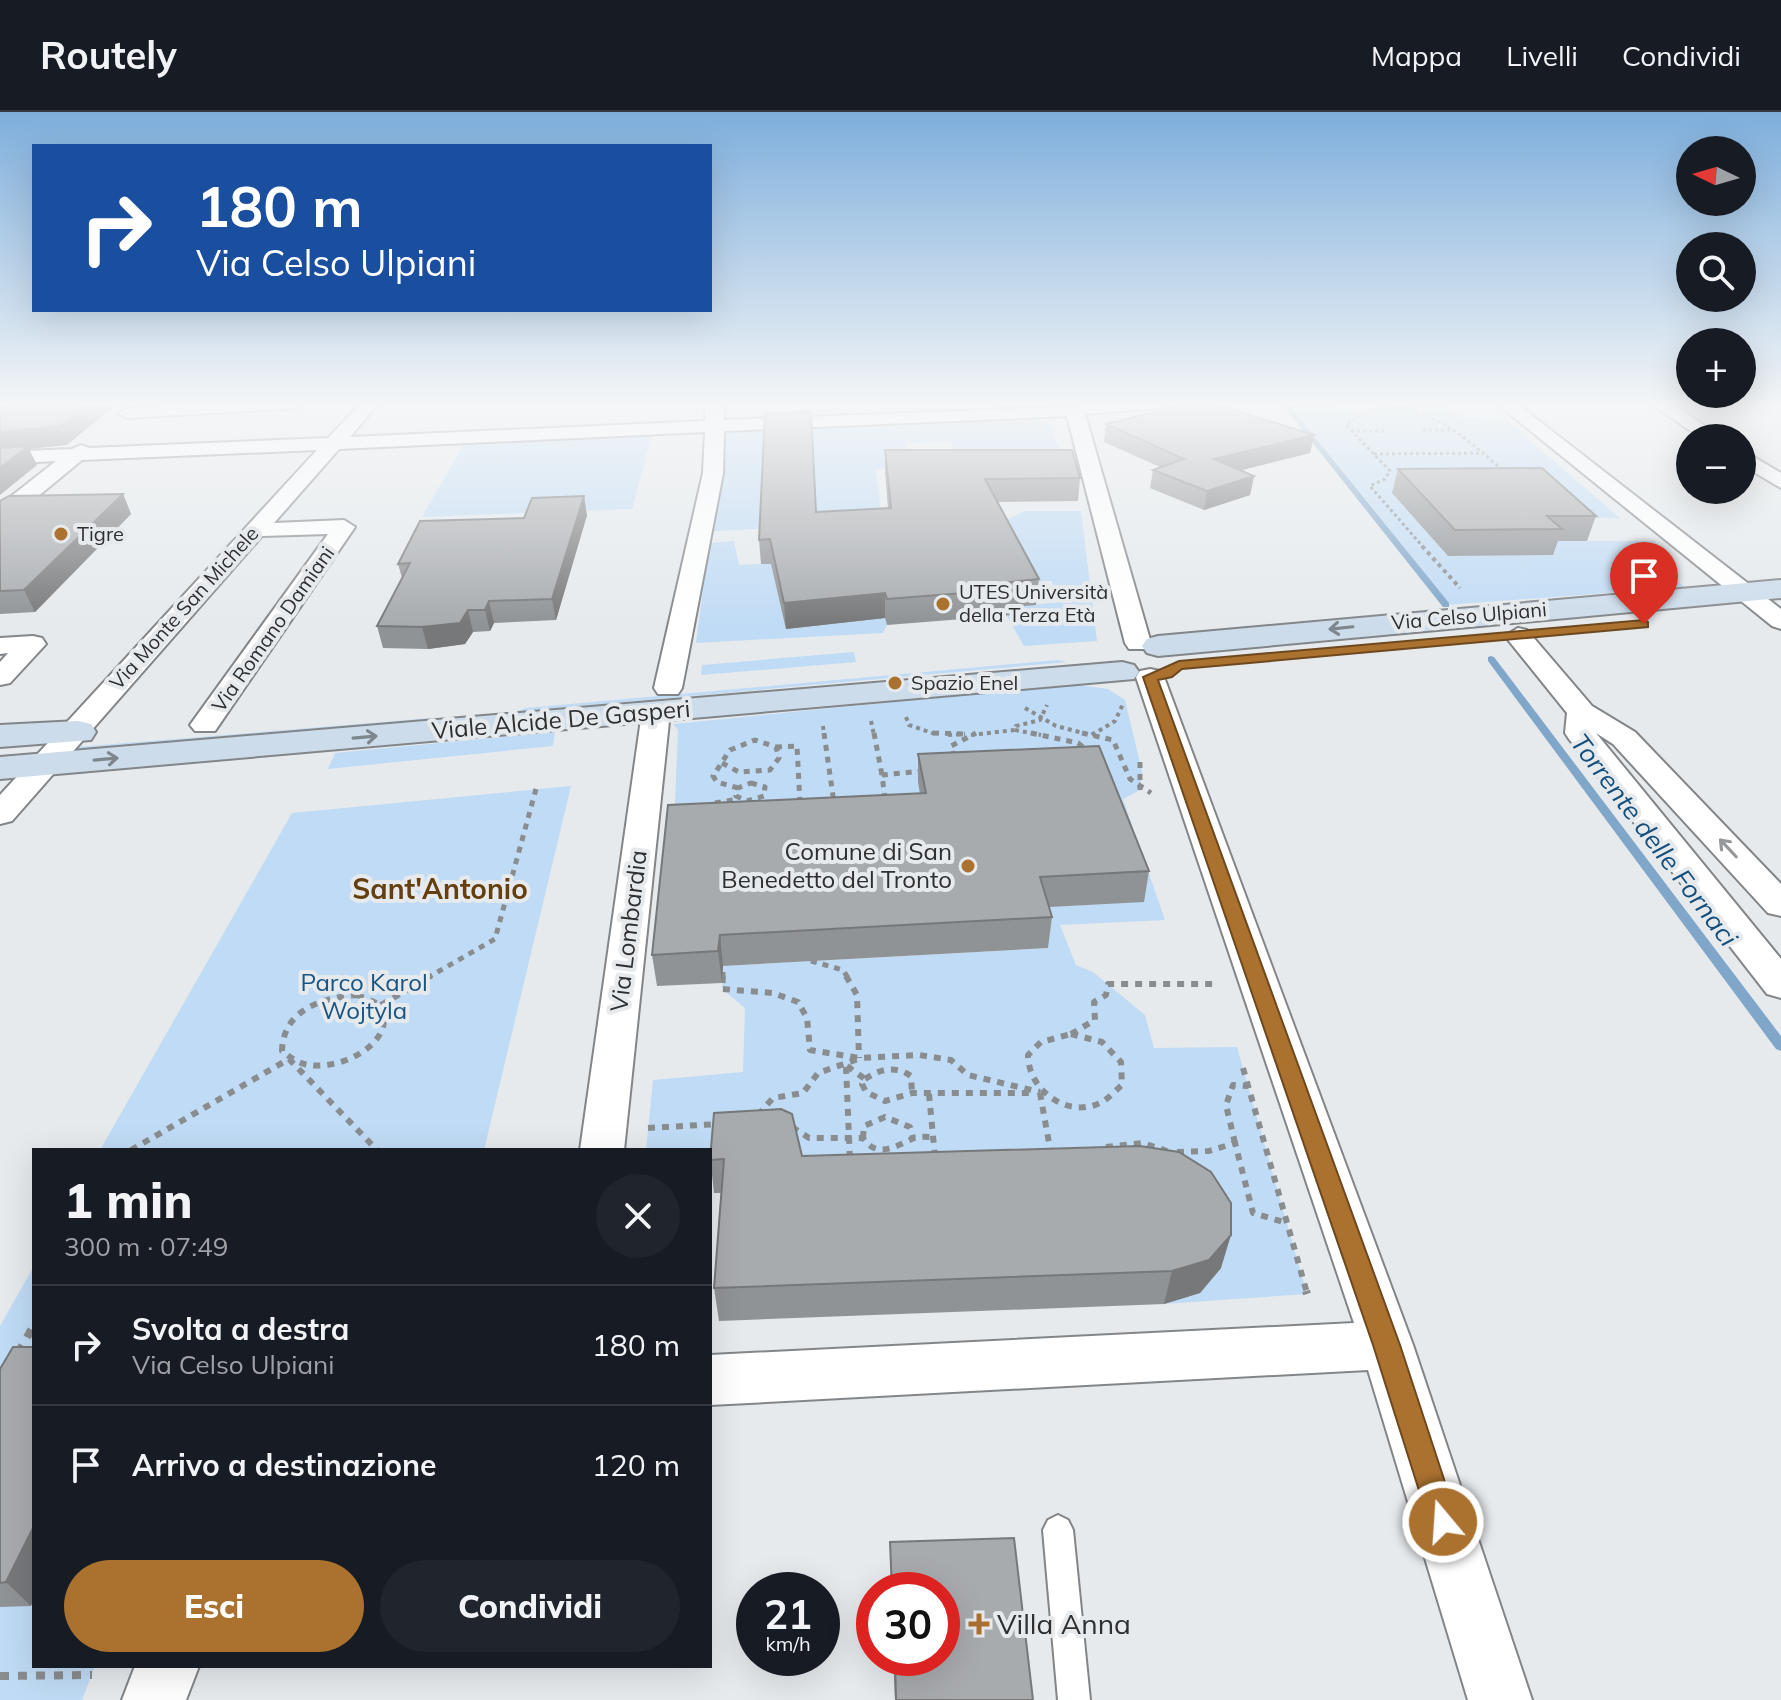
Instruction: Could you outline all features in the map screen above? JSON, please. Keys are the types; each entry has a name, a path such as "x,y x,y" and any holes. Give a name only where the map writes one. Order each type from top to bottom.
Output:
{"street":[{"path":"0,516 48,477"},
{"name":"Via Monte San Michele","path":"0,814 304,477"},
{"name":"Via Lombardia","path":"602,1148 662,700 712,477"},
{"path":"1092,477 1141,665 1387,1345 1500,1700"},
{"path":"1597,477 1739,591"},
{"name":"Via Romano Damiani","path":"205,725 344,527 256,530"},
{"name":"Via Celso Ulpiani","path":"1141,665 1739,591 1778,609"},
{"name":"Via Celso Ulpiani","path":"1141,665 1518,636 1778,609"},
{"path":"1518,636 1582,712 1624,738 1781,905"},
{"path":"0,646 33,644 0,677"},
{"name":"Viale Alcide De Gasperi","path":"0,736 662,700 1141,665"},
{"name":"Viale Alcide De Gasperi","path":"0,768 662,700"},
{"path":"1582,712 1580,733 1774,968"},
{"path":"712,1380 1387,1345"},
{"path":"154,1700 166,1668"}],"lane":[{"path":"1058,1530 1074,1700"}],"path":[{"path":"1386,477 1370,486 1462,591 1467,591"},
{"path":"1091,735 1115,721 1141,665"},
{"path":"1021,704 1040,720 1113,740 1123,771 1140,790 1151,792 1156,806"},
{"path":"905,713 909,725 940,736 990,729 1015,730 1078,743 1089,752 1079,761"},
{"path":"871,718 886,812"},
{"path":"1015,730 1016,726 1025,722 1040,720"},
{"path":"823,724 835,815"},
{"path":"954,759 951,746 967,734"},
{"path":"754,811 757,800 766,793 765,787 751,783 738,788 717,782 713,776 732,746 745,740 760,740 776,747 797,746 801,816"},
{"path":"722,763 737,772 764,773 778,761 776,747"},
{"path":"943,763 954,759 966,763"},
{"path":"882,775 932,767"},
{"path":"738,788 735,793 738,799"},
{"path":"381,1005 495,939 536,789"},
{"path":"710,804 738,799 757,800"},
{"path":"811,961 843,970 857,995 859,1058"},
{"path":"723,966 722,989 773,993 798,1002 807,1018 810,1050 859,1058 919,1055 951,1060 968,1075 1040,1092"},
{"path":"1071,1034 1087,1036 1113,1051 1124,1074 1122,1085 1114,1096 1087,1106 1053,1101 1040,1092 1025,1071 1026,1059 1042,1040 1071,1034 1095,1020 1094,1002 1106,995 1108,984 1216,984 1211,969"},
{"path":"375,1148 282,1051 285,1028 307,1007 341,996 357,995 381,1005"},
{"path":"134,1148 289,1059 318,1066 353,1057 379,1037 385,1025 381,1005"},
{"path":"765,1122 755,1122 761,1108 773,1098 803,1093 818,1073 846,1066 859,1058"},
{"path":"1241,1060 1307,1294"},
{"path":"846,1066 865,1079"},
{"path":"846,1066 851,1177"},
{"path":"912,1093 911,1076 900,1070 885,1070 865,1079 862,1084 866,1092 878,1100 893,1102 912,1093 1040,1092"},
{"path":"1248,1086 1233,1085 1226,1105 1253,1213 1287,1223"},
{"path":"1040,1092 1052,1162 1063,1158"},
{"path":"929,1094 937,1166"},
{"path":"863,1138 864,1126 885,1117 910,1127 913,1138"},
{"path":"648,1128 724,1124"},
{"path":"784,1124 809,1138 863,1138 873,1147 885,1150 903,1147 913,1138 933,1137"},
{"path":"1098,1148 1143,1143 1170,1152 1192,1153 1235,1143"},
{"path":"14,1361 32,1329"},
{"path":"0,1676 92,1675"}],"green space":[{"path":"445,477 641,477 632,509 422,517"},
{"path":"712,477 877,477 882,522 700,532"},
{"path":"1343,477 1572,477 1620,518 1561,518 1393,494 1447,555 1552,555 1542,541 1655,541 1677,581 1685,587 1446,605"},
{"path":"1024,511 1081,511 1097,641 1024,646 1007,616 1011,607 1061,602 1051,581 1025,583 996,525"},
{"path":"734,541 739,565 827,561 786,629 859,621 877,592 887,625 883,633 696,643 709,543"},
{"path":"854,652 856,662 701,675 702,665"},
{"path":"1058,660 1067,662 514,712 526,708"},
{"path":"1072,684 1108,689 1125,700 1142,771 1140,790 1123,799 1165,920 1060,925 1076,965 1093,972 1145,1015 1154,1048 1237,1047 1307,1294 1164,1304 1200,1293 712,1155 712,1148 646,1148 653,1080 743,1072 745,1008 722,989 723,966 1048,948 925,823 674,827 678,730 673,724"},
{"path":"432,718 423,724 66,752 77,747"},
{"path":"555,732 553,746 328,769 335,753"},
{"name":"Parco Karol Wojtyla","path":"571,786 484,1148 101,1148 292,813"},
{"path":"32,1270 32,1668 94,1668 82,1700 0,1700 0,1326"}],"building":[{"path":"762,477 814,477 816,512 891,508 888,477 1080,478 985,479 1039,579 1010,582 1015,589 887,599 885,593 784,603 770,539 759,540"},
{"path":"1171,477 1251,477 1207,491"},
{"path":"1406,477 1552,477 1596,516 1547,516 1562,529 1455,530"},
{"path":"123,494 24,590 0,591 0,501 9,496"},
{"path":"584,496 552,599 489,601 485,610 468,610 460,623 422,627 377,626 410,563 398,564 420,521 524,518 532,498"},
{"path":"1099,746 1149,871 1040,877 1052,917 720,935 718,951 652,955 668,805 926,793 918,754"},
{"path":"781,1109 792,1114 802,1156 1140,1146 1179,1152 1211,1172 1231,1203 1231,1235 1209,1260 1172,1271 714,1288 724,1159 712,1160 714,1113"},
{"path":"13,1347 32,1347 32,1530 6,1582 0,1583 0,1369"},
{"name":"Villa Anna","path":"1014,1538 1033,1700 896,1700 895,1676 960,1676 960,1572 891,1572 890,1542"}],"waterway":[{"name":"Torrente delle Fornaci","path":"1343,477 1446,605"},
{"name":"Torrente delle Fornaci","path":"1491,659 1781,1046"}],"place":[{"name":"Tigre","path":"61,534"},
{"name":"UTES Università della Terza Età","path":"943,604"},
{"name":"Spazio Enel","path":"895,683"},
{"name":"Comune di San Benedetto del Tronto","path":"968,866"},
{"name":"Villa Anna","path":"979,1624"}],"district":[{"name":"Sant'Antonio","path":"440,889"}],"route":[{"path":"1443,1522 1387,1345 1150,677 1167,674 1179,666 1644,624"}]}
